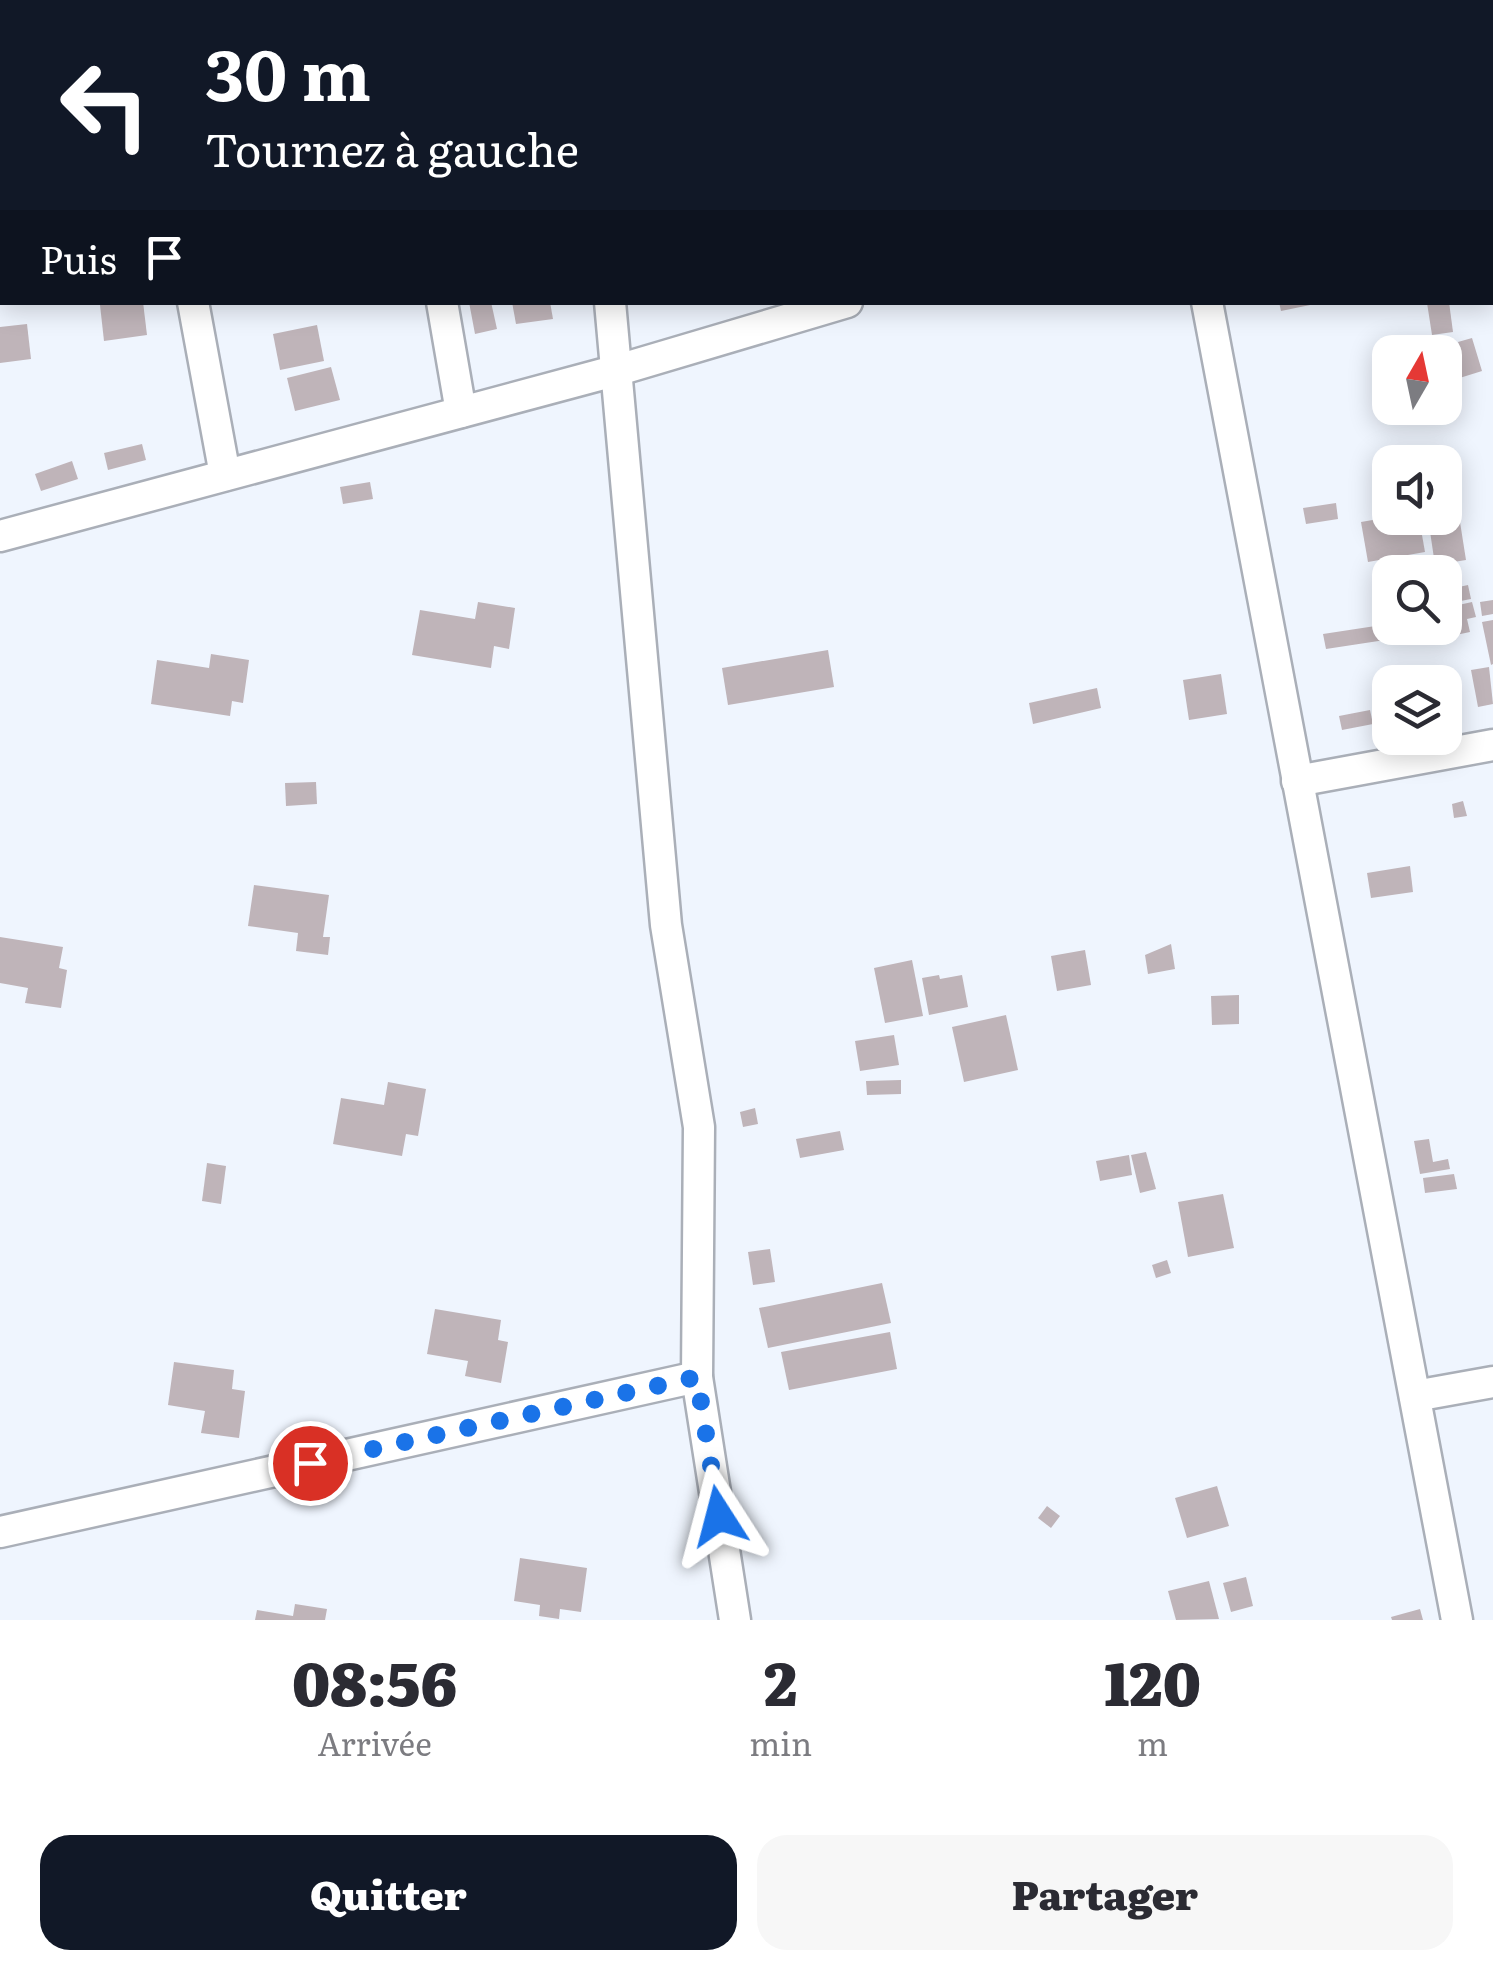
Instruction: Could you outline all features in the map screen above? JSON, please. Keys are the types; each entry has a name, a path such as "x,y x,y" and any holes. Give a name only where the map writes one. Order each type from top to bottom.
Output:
{"street":[{"path":"194,305 225,475"},
{"path":"443,305 461,412"},
{"path":"610,305 666,925 699,1127 697,1377 735,1620"},
{"path":"0,536 618,370 838,305"},
{"path":"1207,305 1458,1620"},
{"path":"1297,781 1493,746"},
{"path":"0,1532 697,1377"},
{"path":"1415,1396 1493,1382"}],"building":[{"path":"100,305 143,305 147,335 104,341"},
{"path":"470,305 492,305 497,329 475,334"},
{"path":"513,305 551,305 553,319 516,324"},
{"path":"1280,305 1310,305 1281,311"},
{"path":"1427,305 1449,305 1453,332 1432,335"},
{"path":"27,324 31,359 0,363 0,327"},
{"path":"317,325 324,361 280,370 273,334"},
{"path":"1472,338 1482,371 1462,377 1462,341"},
{"path":"331,367 340,400 295,411 287,378"},
{"path":"142,444 146,460 108,470 104,453"},
{"path":"72,461 78,479 41,491 35,474"},
{"path":"370,482 373,499 343,504 340,487"},
{"path":"1336,503 1338,519 1306,524 1303,508"},
{"path":"1372,520 1372,535 1422,535 1425,552 1372,555 1372,561 1368,562 1361,522"},
{"path":"1431,535 1462,535 1466,560 1462,561 1462,555 1434,555"},
{"path":"1468,585 1471,599 1462,601 1462,586"},
{"path":"1493,600 1493,614 1482,616 1480,602"},
{"path":"478,602 515,608 509,649 494,646 491,668 412,655 420,610 475,619"},
{"path":"1472,602 1476,617 1467,619 1470,632 1462,634 1462,604"},
{"path":"1493,620 1493,664 1491,665 1482,622"},
{"path":"1372,627 1372,642 1326,649 1323,634"},
{"path":"828,650 834,687 728,705 722,668"},
{"path":"211,654 249,660 243,703 232,701 230,716 151,704 157,660 209,668"},
{"path":"1489,667 1493,704 1478,707 1471,670"},
{"path":"1221,674 1227,714 1189,720 1183,680"},
{"path":"1097,688 1101,708 1033,724 1029,703"},
{"path":"1370,710 1372,724 1342,730 1339,716"},
{"path":"316,782 317,804 286,806 285,783"},
{"path":"1463,801 1467,816 1454,818 1452,804"},
{"path":"1410,866 1413,892 1371,898 1367,873"},
{"path":"254,885 329,895 323,937 330,937 328,955 296,951 298,933 248,926"},
{"path":"0,937 63,947 59,968 67,970 61,1008 25,1003 28,988 0,983"},
{"path":"1171,944 1175,969 1148,974 1145,955"},
{"path":"1085,950 1091,985 1057,991 1051,956"},
{"path":"912,960 923,1016 885,1023 874,968"},
{"path":"939,975 940,979 962,975 968,1007 929,1015 922,978"},
{"path":"1239,995 1239,1024 1212,1025 1211,996"},
{"path":"1006,1015 1018,1070 964,1082 952,1027"},
{"path":"894,1035 899,1065 860,1071 855,1041"},
{"path":"901,1080 901,1094 867,1095 866,1081"},
{"path":"388,1082 426,1089 418,1136 406,1134 402,1156 333,1144 341,1098 384,1105"},
{"path":"755,1108 758,1124 743,1127 740,1112"},
{"path":"840,1131 844,1150 800,1158 796,1139"},
{"path":"1429,1139 1433,1162 1448,1159 1450,1169 1420,1174 1414,1141"},
{"path":"1146,1152 1156,1189 1140,1193 1131,1155"},
{"path":"1129,1155 1132,1175 1100,1181 1096,1161"},
{"path":"207,1163 226,1166 221,1204 202,1201"},
{"path":"1454,1174 1457,1189 1425,1193 1423,1178"},
{"path":"1223,1194 1234,1248 1188,1257 1178,1202"},
{"path":"770,1249 775,1282 753,1285 748,1252"},
{"path":"1167,1260 1171,1273 1156,1278 1152,1265"},
{"path":"882,1283 891,1323 768,1348 759,1308"},
{"path":"435,1309 501,1320 498,1340 508,1342 501,1383 465,1376 468,1361 427,1354"},
{"path":"890,1332 897,1369 789,1390 781,1352"},
{"path":"174,1362 234,1370 232,1389 245,1391 239,1438 201,1433 205,1411 168,1405"},
{"path":"1217,1486 1229,1526 1187,1538 1175,1498"},
{"path":"1047,1506 1060,1516 1051,1528 1038,1518"},
{"path":"520,1558 587,1568 581,1612 560,1609 559,1619 539,1616 540,1605 514,1601"},
{"path":"1246,1577 1253,1606 1231,1612 1223,1583"},
{"path":"1209,1581 1219,1619 1176,1620 1168,1591"},
{"path":"295,1604 327,1609 325,1620 255,1620 257,1610 293,1616"},
{"path":"1420,1609 1423,1620 1391,1617"}],"route":[{"path":"310,1463 697,1377 719,1516"}]}
